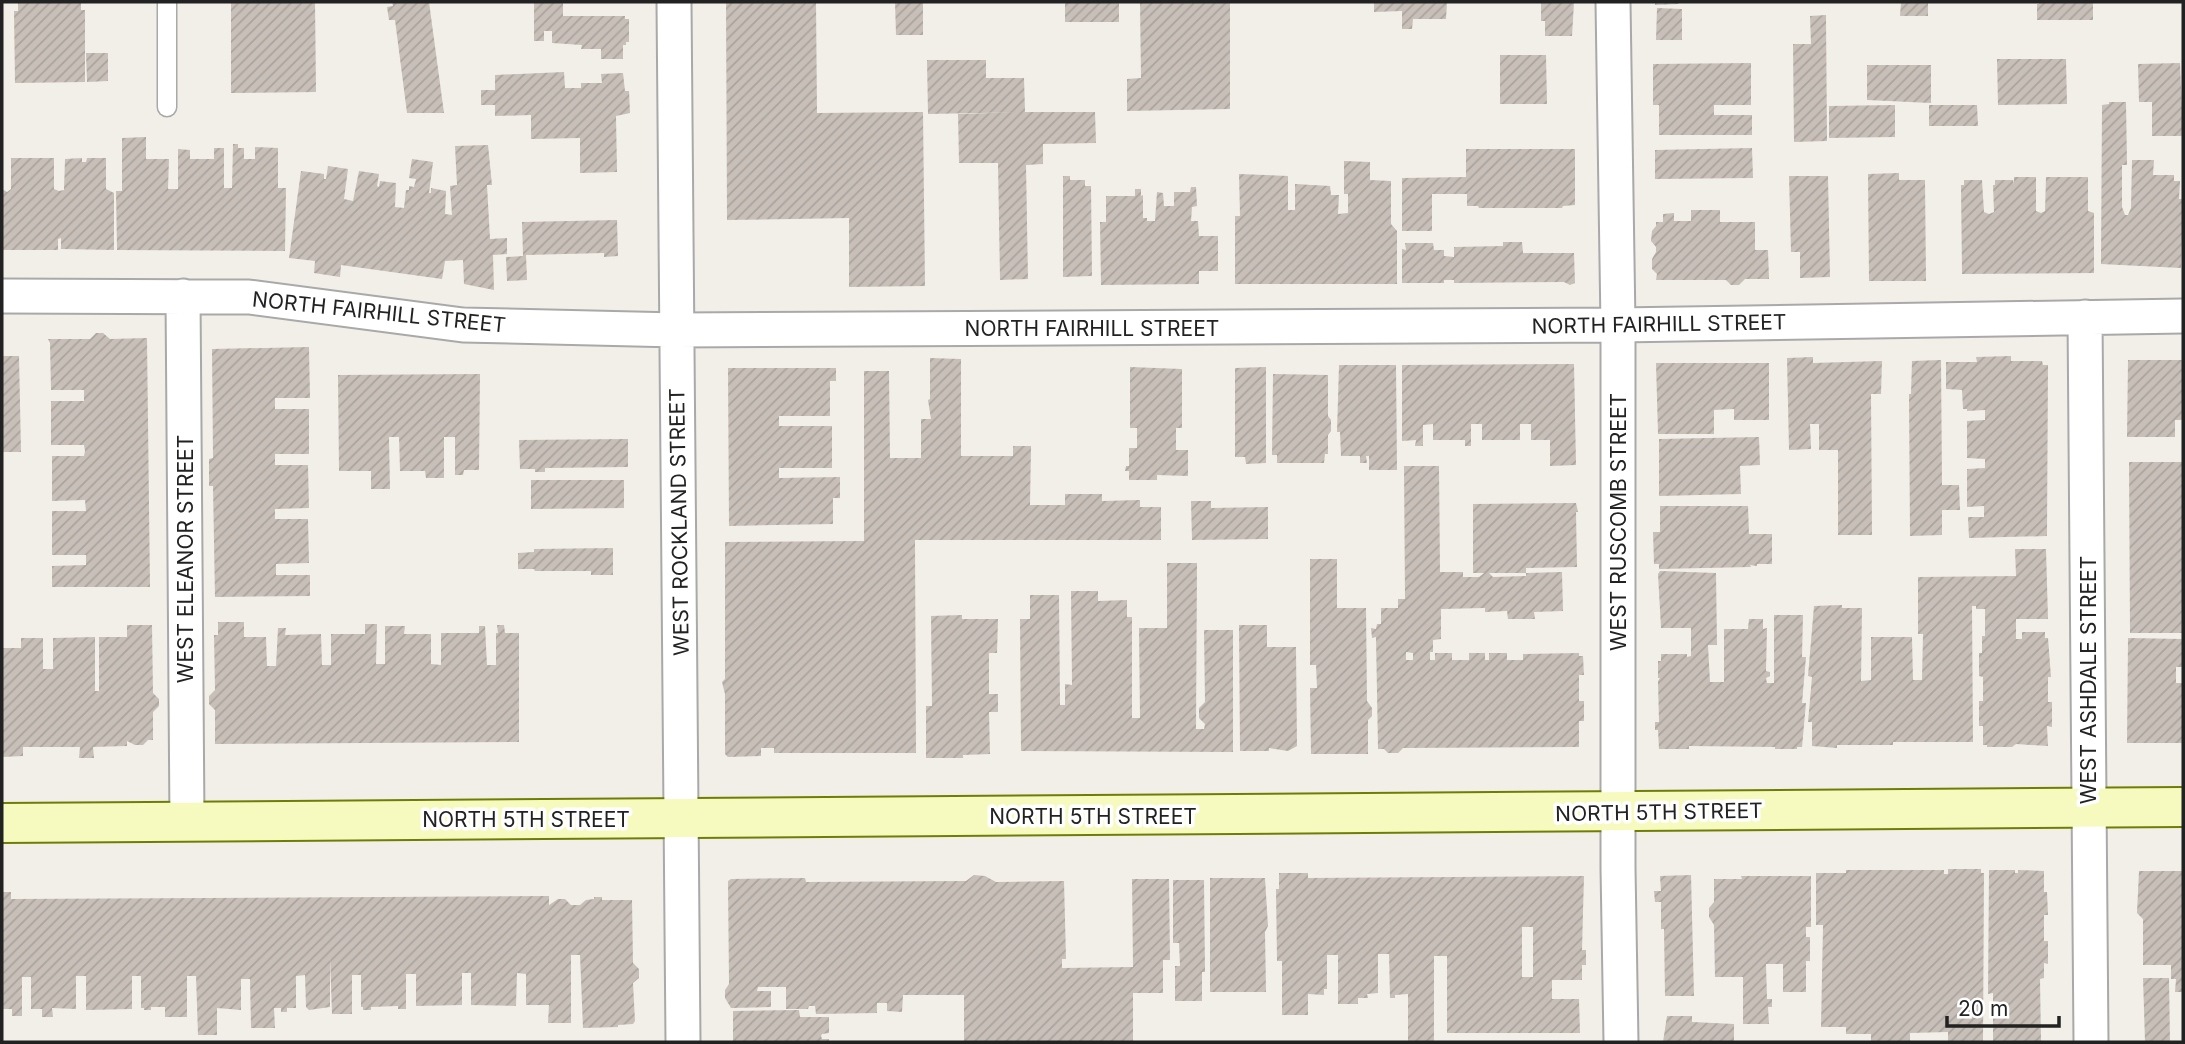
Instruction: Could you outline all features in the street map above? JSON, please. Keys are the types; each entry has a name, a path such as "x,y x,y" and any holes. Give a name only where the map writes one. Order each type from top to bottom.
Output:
{"street":[{"name":"WEST ROCKLAND STREET","path":"674,2 683,1042"},
{"name":"WEST RUSCOMB STREET","path":"1613,2 1618,325 1621,1042"},
{"name":"NORTH FAIRHILL STREET","path":"2,296 249,297 464,325 677,330 1618,325 2183,316"},
{"name":"WEST ELEANOR STREET","path":"184,296 187,822"},
{"name":"WEST ASHDALE STREET","path":"2085,317 2091,1042"},
{"name":"NORTH 5TH STREET","path":"2,823 2183,807"}],"lane":[{"path":"167,2 167,107"}],"building":[{"path":"18,2 81,2 81,10 85,10 85,82 15,83 14,11 18,11"},
{"path":"231,2 315,2 316,92 231,93"},
{"path":"392,2 429,2 444,113 407,113 395,20 389,20 387,7 393,6"},
{"path":"534,2 563,2 563,16 625,16 625,19 629,19 629,42 623,45 623,59 601,59 601,49 581,49 582,45 552,43 552,31 544,31 544,41 534,41"},
{"path":"726,2 816,2 817,113 923,112 925,286 849,287 849,218 727,220"},
{"path":"895,2 923,2 923,35 896,35"},
{"path":"1065,2 1119,2 1119,22 1065,22"},
{"path":"1140,2 1230,2 1230,109 1127,111 1127,79 1141,78"},
{"path":"1374,2 1447,2 1446,19 1413,19 1412,29 1402,29 1402,11 1374,12"},
{"path":"1541,2 1574,2 1572,36 1545,36 1545,21 1541,21"},
{"path":"1655,2 1679,2 1655,5"},
{"path":"1901,2 1928,2 1928,16 1900,16"},
{"path":"2039,2 2093,2 2093,20 2037,20"},
{"path":"1657,8 1682,9 1682,40 1656,40"},
{"path":"1826,15 1827,141 1794,142 1793,44 1811,44 1810,16"},
{"path":"86,53 108,53 108,81 87,82"},
{"path":"1500,55 1546,55 1547,104 1500,104"},
{"path":"1997,59 2066,59 2067,104 1998,105"},
{"path":"927,60 986,60 986,78 1024,78 1025,112 928,114"},
{"path":"1751,63 1751,105 1714,105 1714,115 1752,115 1752,135 1659,135 1659,105 1653,105 1653,64"},
{"path":"2180,63 2183,136 2152,136 2152,102 2139,102 2138,64"},
{"path":"1867,65 1931,65 1931,103 1867,100"},
{"path":"564,72 565,88 581,88 581,83 602,83 601,74 623,73 625,91 629,91 630,113 616,116 617,172 580,173 580,138 531,139 531,115 495,116 495,105 481,105 481,90 495,90 495,75"},
{"path":"2109,102 2126,102 2127,165 2122,165 2122,207 2125,215 2128,215 2131,208 2132,160 2154,160 2153,175 2174,175 2174,181 2180,181 2179,199 2183,199 2181,268 2101,264 2102,105"},
{"path":"1895,105 1895,137 1829,138 1829,106"},
{"path":"1929,105 1977,105 1978,126 1929,126"},
{"path":"1095,112 1096,143 1043,144 1043,164 1026,165 1028,279 1000,280 998,163 959,163 958,114"},
{"path":"146,137 146,159 169,159 168,189 178,189 178,149 190,150 190,159 214,159 214,148 224,148 224,188 232,188 233,144 244,148 244,159 255,159 255,147 278,148 278,188 286,188 285,251 117,250 116,191 122,191 122,138"},
{"path":"488,145 492,185 487,185 490,239 507,238 507,254 493,255 494,290 464,284 463,260 445,261 442,279 341,265 340,277 314,273 315,261 289,258 301,171 324,174 326,179 328,166 348,169 344,199 353,201 359,171 379,174 377,186 379,187 380,181 396,183 395,207 404,208 406,190 409,190 409,186 414,187 416,179 409,178 412,159 433,162 429,193 431,188 446,191 445,214 452,215 450,186 457,185 455,146"},
{"path":"1752,148 1753,178 1655,179 1655,150"},
{"path":"1466,149 1575,149 1575,205 1562,208 1479,208 1467,206 1467,194 1432,194 1432,231 1402,231 1402,178 1466,177"},
{"path":"11,158 54,158 54,189 59,191 64,190 65,159 82,158 82,162 86,162 87,158 106,158 106,189 114,193 114,250 61,249 61,238 58,239 58,250 2,250 2,189 7,192 11,189"},
{"path":"1344,161 1370,162 1370,180 1391,181 1391,224 1397,231 1397,284 1235,284 1235,216 1240,216 1239,174 1288,176 1288,210 1295,210 1295,184 1330,186 1331,195 1339,195 1338,214 1348,213 1348,194 1344,194"},
{"path":"1899,173 1899,180 1925,180 1926,281 1869,281 1868,174"},
{"path":"1063,176 1070,176 1070,180 1085,180 1085,186 1091,186 1092,276 1063,277"},
{"path":"1789,176 1828,176 1830,277 1800,278 1800,252 1791,252"},
{"path":"2014,177 2036,177 2036,211 2041,213 2045,211 2046,177 2088,177 2088,211 2094,213 2094,273 1962,274 1961,185 1964,185 1964,180 1982,180 1984,212 1989,214 1994,212 1995,180 2013,180 2014,184"},
{"path":"1191,187 1196,187 1197,206 1192,207 1191,221 1198,221 1199,236 1218,236 1218,271 1199,271 1199,284 1101,285 1100,222 1106,222 1106,196 1135,196 1135,189 1141,189 1143,218 1155,221 1157,192 1163,193 1164,206 1174,206 1174,192 1190,192"},
{"path":"1691,210 1720,210 1720,222 1755,222 1755,250 1768,250 1769,279 1745,279 1739,285 1731,285 1726,280 1656,280 1657,274 1652,269 1652,259 1656,247 1651,241 1656,222 1663,222 1663,214 1674,213 1674,221 1691,221"},
{"path":"617,220 618,256 604,257 604,253 526,255 527,280 507,281 506,257 523,256 522,222"},
{"path":"1503,242 1522,242 1523,253 1574,253 1575,283 1454,283 1454,280 1444,280 1444,283 1402,283 1402,249 1406,250 1405,243 1433,243 1434,250 1444,250 1444,256 1454,257 1454,247 1503,246"},
{"path":"96,333 103,333 110,339 147,338 150,587 52,587 52,566 86,565 86,555 52,555 52,511 86,511 85,500 52,501 52,456 84,456 85,451 84,445 51,445 51,401 84,401 84,390 51,390 48,339 90,339"},
{"path":"309,347 310,398 275,398 275,409 309,409 309,454 275,454 275,465 308,465 309,508 275,509 275,519 308,519 309,563 276,564 276,575 310,575 310,596 215,597 213,486 209,486 209,459 213,458 212,349"},
{"path":"2,356 19,356 21,452 2,452"},
{"path":"2011,356 2011,361 2042,361 2043,365 2048,365 2047,536 1969,538 1968,517 1984,517 1984,506 1967,507 1967,469 1985,468 1985,459 1967,458 1967,421 1985,420 1985,410 1963,409 1962,390 1946,389 1946,362 1977,362 1976,357"},
{"path":"1813,357 1813,363 1882,361 1881,394 1871,394 1872,535 1838,535 1838,450 1819,450 1819,424 1810,424 1811,449 1789,450 1787,358"},
{"path":"930,358 961,359 961,456 1013,456 1013,446 1031,446 1030,505 1065,505 1065,494 1102,494 1102,501 1140,500 1140,507 1161,507 1161,540 915,540 916,753 774,753 774,748 761,748 761,756 728,757 725,754 725,694 722,682 725,679 725,542 864,541 864,371 889,371 890,458 921,458 921,419 931,419 928,400"},
{"path":"1941,360 1942,485 1959,485 1960,510 1942,510 1942,535 1910,536 1909,394 1912,361"},
{"path":"2128,360 2183,360 2183,420 2175,420 2175,437 2127,437"},
{"path":"1656,363 1769,363 1769,420 1734,420 1734,409 1714,410 1714,434 1658,434"},
{"path":"1574,364 1576,465 1550,466 1550,440 1531,440 1531,424 1520,424 1520,440 1482,440 1482,424 1471,424 1471,446 1465,446 1465,440 1433,440 1433,424 1423,425 1423,446 1415,446 1416,440 1402,441 1402,365"},
{"path":"1339,365 1396,365 1397,470 1369,470 1369,456 1366,456 1367,463 1360,463 1360,456 1341,456 1340,432 1337,432"},
{"path":"1130,367 1182,369 1182,428 1176,428 1176,450 1188,450 1188,476 1157,475 1157,480 1129,480 1129,471 1125,471 1126,466 1129,466 1129,448 1137,448 1137,428 1130,428"},
{"path":"1266,367 1266,463 1246,464 1245,457 1235,457 1235,368"},
{"path":"728,368 836,368 836,381 830,381 830,416 779,416 779,426 832,426 832,468 779,468 779,478 840,477 840,498 833,498 833,524 729,526"},
{"path":"480,374 479,470 464,470 463,475 455,475 455,437 444,437 444,478 426,478 425,471 400,471 399,437 389,437 390,489 371,489 371,471 339,471 338,375"},
{"path":"1273,374 1328,375 1328,416 1331,420 1331,431 1324,463 1277,463 1277,455 1272,455"},
{"path":"1759,437 1760,465 1740,466 1741,494 1659,496 1659,439"},
{"path":"628,439 628,467 545,468 545,472 520,469 519,440"},
{"path":"2129,462 2183,462 2183,633 2130,633"},
{"path":"1404,466 1439,466 1440,572 1463,572 1463,577 1479,577 1484,573 1473,573 1473,504 1576,503 1577,567 1526,568 1526,573 1562,572 1563,611 1534,612 1535,619 1508,619 1507,611 1485,612 1485,608 1441,609 1441,639 1433,640 1430,660 1435,660 1435,653 1452,653 1452,660 1469,660 1469,653 1485,653 1485,660 1489,660 1489,653 1507,653 1507,660 1523,660 1523,654 1579,653 1579,656 1583,656 1584,675 1579,675 1579,701 1584,701 1584,721 1579,721 1579,747 1403,748 1398,753 1378,749 1376,637 1372,638 1371,628 1376,629 1377,624 1381,624 1381,608 1398,608 1398,599 1405,599","holes":["1489,573 1526,573 1526,576 1493,577","1406,652 1413,653 1413,660 1406,660"]},
{"path":"531,480 624,480 624,508 531,509"},
{"path":"1191,501 1211,501 1211,508 1268,507 1268,539 1192,540"},
{"path":"1660,506 1748,506 1749,534 1772,534 1772,564 1659,569 1659,564 1654,564 1653,532 1660,532"},
{"path":"613,548 613,575 591,575 591,571 518,569 518,553 534,552 534,549"},
{"path":"2015,549 2046,549 2048,619 2016,619 2016,639 2022,639 2022,632 2045,632 2045,638 2048,638 2051,677 2048,677 2048,702 2052,702 2052,727 2047,726 2048,746 1983,745 1983,726 1979,726 1983,677 1979,676 1979,653 1982,653 1982,636 1985,636 1985,609 1972,606 1973,742 1893,742 1893,745 1837,745 1837,748 1812,746 1812,722 1808,722 1812,677 1808,676 1814,606 1842,605 1842,608 1862,608 1861,681 1871,680 1871,637 1912,637 1913,680 1922,680 1923,634 1918,634 1918,577 2016,576"},
{"path":"1310,559 1337,559 1337,608 1366,608 1367,701 1372,708 1372,716 1368,720 1368,754 1311,754 1310,688 1317,688 1316,665 1310,665"},
{"path":"1167,563 1197,563 1196,729 1204,729 1205,724 1199,718 1199,708 1205,702 1204,630 1233,630 1233,752 1021,751 1020,619 1030,619 1030,595 1059,595 1060,705 1065,705 1065,684 1072,685 1071,591 1098,591 1098,601 1127,600 1127,617 1132,617 1132,718 1140,718 1139,628 1167,628"},
{"path":"1660,571 1716,573 1717,645 1708,645 1710,682 1724,682 1724,629 1748,629 1749,619 1763,619 1763,629 1767,628 1766,671 1770,672 1770,676 1766,678 1767,683 1774,683 1774,615 1803,615 1802,657 1806,657 1802,703 1806,703 1802,747 1775,749 1689,746 1689,749 1659,749 1658,730 1655,730 1655,722 1659,722 1658,661 1661,661 1661,654 1691,656 1691,628 1661,628"},
{"path":"962,615 962,619 998,619 997,653 989,653 989,694 998,694 998,712 989,712 990,754 963,755 963,758 926,758 926,706 932,706 931,616"},
{"path":"218,622 244,622 244,637 266,637 267,666 276,666 278,628 286,628 285,635 321,634 322,665 331,665 331,634 365,634 365,624 377,624 376,664 385,664 385,626 405,626 404,634 431,634 431,664 441,665 441,633 479,633 479,626 485,626 487,665 496,665 497,625 504,625 505,633 519,633 519,742 215,744 215,710 209,704 209,696 215,690 214,635 218,635"},
{"path":"127,625 152,625 153,693 159,699 159,706 153,712 153,740 148,740 143,745 127,741 127,746 93,747 94,758 79,758 80,747 23,747 23,756 2,757 2,648 21,648 21,638 43,638 43,669 53,669 53,638 95,637 95,691 99,691 99,637 127,637"},
{"path":"1239,625 1267,625 1267,647 1296,647 1297,746 1288,751 1269,748 1269,751 1240,751"},
{"path":"2128,638 2182,639 2183,667 2176,667 2176,683 2183,683 2182,743 2127,743"},
{"path":"1948,869 1981,869 1981,873 1984,873 1983,1042 1948,1042 1948,1032 1910,1033 1910,1042 1871,1042 1871,1034 1846,1034 1846,1027 1821,1027 1823,925 1816,925 1816,873 1846,873 1846,870 1944,870 1944,874 1948,874"},
{"path":"1989,870 2015,870 2015,873 2018,873 2018,870 2044,871 2048,915 2044,915 2044,941 2048,941 2048,964 2044,963 2044,978 2040,979 2041,1042 1993,1042 1993,993 1988,994"},
{"path":"2139,871 2183,871 2183,992 2175,992 2176,979 2171,979 2171,965 2143,965 2143,919 2137,913"},
{"path":"1279,873 1308,873 1308,878 1584,876 1582,950 1586,950 1586,965 1582,965 1582,980 1552,980 1552,999 1579,999 1580,1033 1447,1033 1447,956 1434,956 1434,1042 1408,1042 1408,994 1390,998 1389,954 1378,954 1378,993 1367,994 1368,998 1358,998 1358,1004 1338,1004 1338,955 1327,955 1327,989 1324,989 1324,995 1308,994 1308,1015 1282,1015 1282,961 1277,961 1276,889 1279,889","holes":["1522,927 1533,927 1533,977 1522,977"]},
{"path":"974,875 985,876 996,882 1064,881 1066,959 1062,959 1062,968 1133,967 1132,879 1169,879 1170,960 1163,960 1163,993 1133,993 1133,1042 964,1042 964,995 903,995 902,1012 887,1011 887,1003 877,1003 877,1013 816,1014 815,1006 809,1006 808,1009 786,1009 786,987 758,987 757,991 771,991 771,1007 731,1008 725,998 725,990 729,984 728,881 731,879 805,878 806,882 966,881"},
{"path":"1691,875 1694,996 1665,996 1664,929 1661,929 1661,902 1655,902 1654,891 1661,891 1660,876"},
{"path":"1741,876 1811,876 1811,927 1806,927 1806,937 1810,937 1810,961 1806,961 1806,992 1783,992 1783,964 1766,964 1767,999 1772,999 1772,1007 1768,1007 1769,1024 1743,1024 1743,977 1715,977 1714,925 1709,917 1709,908 1714,902 1714,879 1742,879"},
{"path":"1210,878 1265,878 1268,926 1265,932 1266,992 1210,992"},
{"path":"1173,880 1204,880 1205,972 1202,972 1202,1001 1175,1001 1175,966 1180,966 1179,943 1173,943"},
{"path":"2,892 11,892 11,899 549,896 549,905 558,899 565,899 571,905 580,905 594,897 602,897 602,900 632,900 633,963 639,969 639,978 633,983 635,1021 633,1024 618,1027 583,1028 580,955 571,955 571,1023 548,1023 549,1005 526,1005 526,974 517,973 516,1006 471,1005 471,973 462,973 462,1005 416,1006 416,974 406,974 406,1009 398,1009 398,1006 371,1007 371,1010 363,1010 361,1007 361,975 352,975 352,1014 332,1014 330,957 330,1007 309,1010 306,1007 305,975 296,976 296,1008 287,1008 287,1012 281,1012 281,1008 274,1008 275,1028 251,1028 250,979 241,979 241,1010 217,1008 217,1035 198,1035 196,976 187,976 187,1017 165,1017 165,1007 151,1007 151,1010 141,1008 141,976 132,976 132,1009 86,1010 86,976 76,976 76,1009 52,1008 53,1017 42,1017 42,1009 31,1009 31,977 22,977 22,1016 12,1016 12,1009 2,1009"},
{"path":"2143,978 2169,978 2170,1042 2145,1042"},
{"path":"799,1010 800,1017 829,1017 829,1033 821,1036 822,1039 829,1039 829,1042 733,1042 733,1011"},
{"path":"1667,1016 1692,1016 1692,1022 1734,1024 1734,1042 1663,1042"}]}
